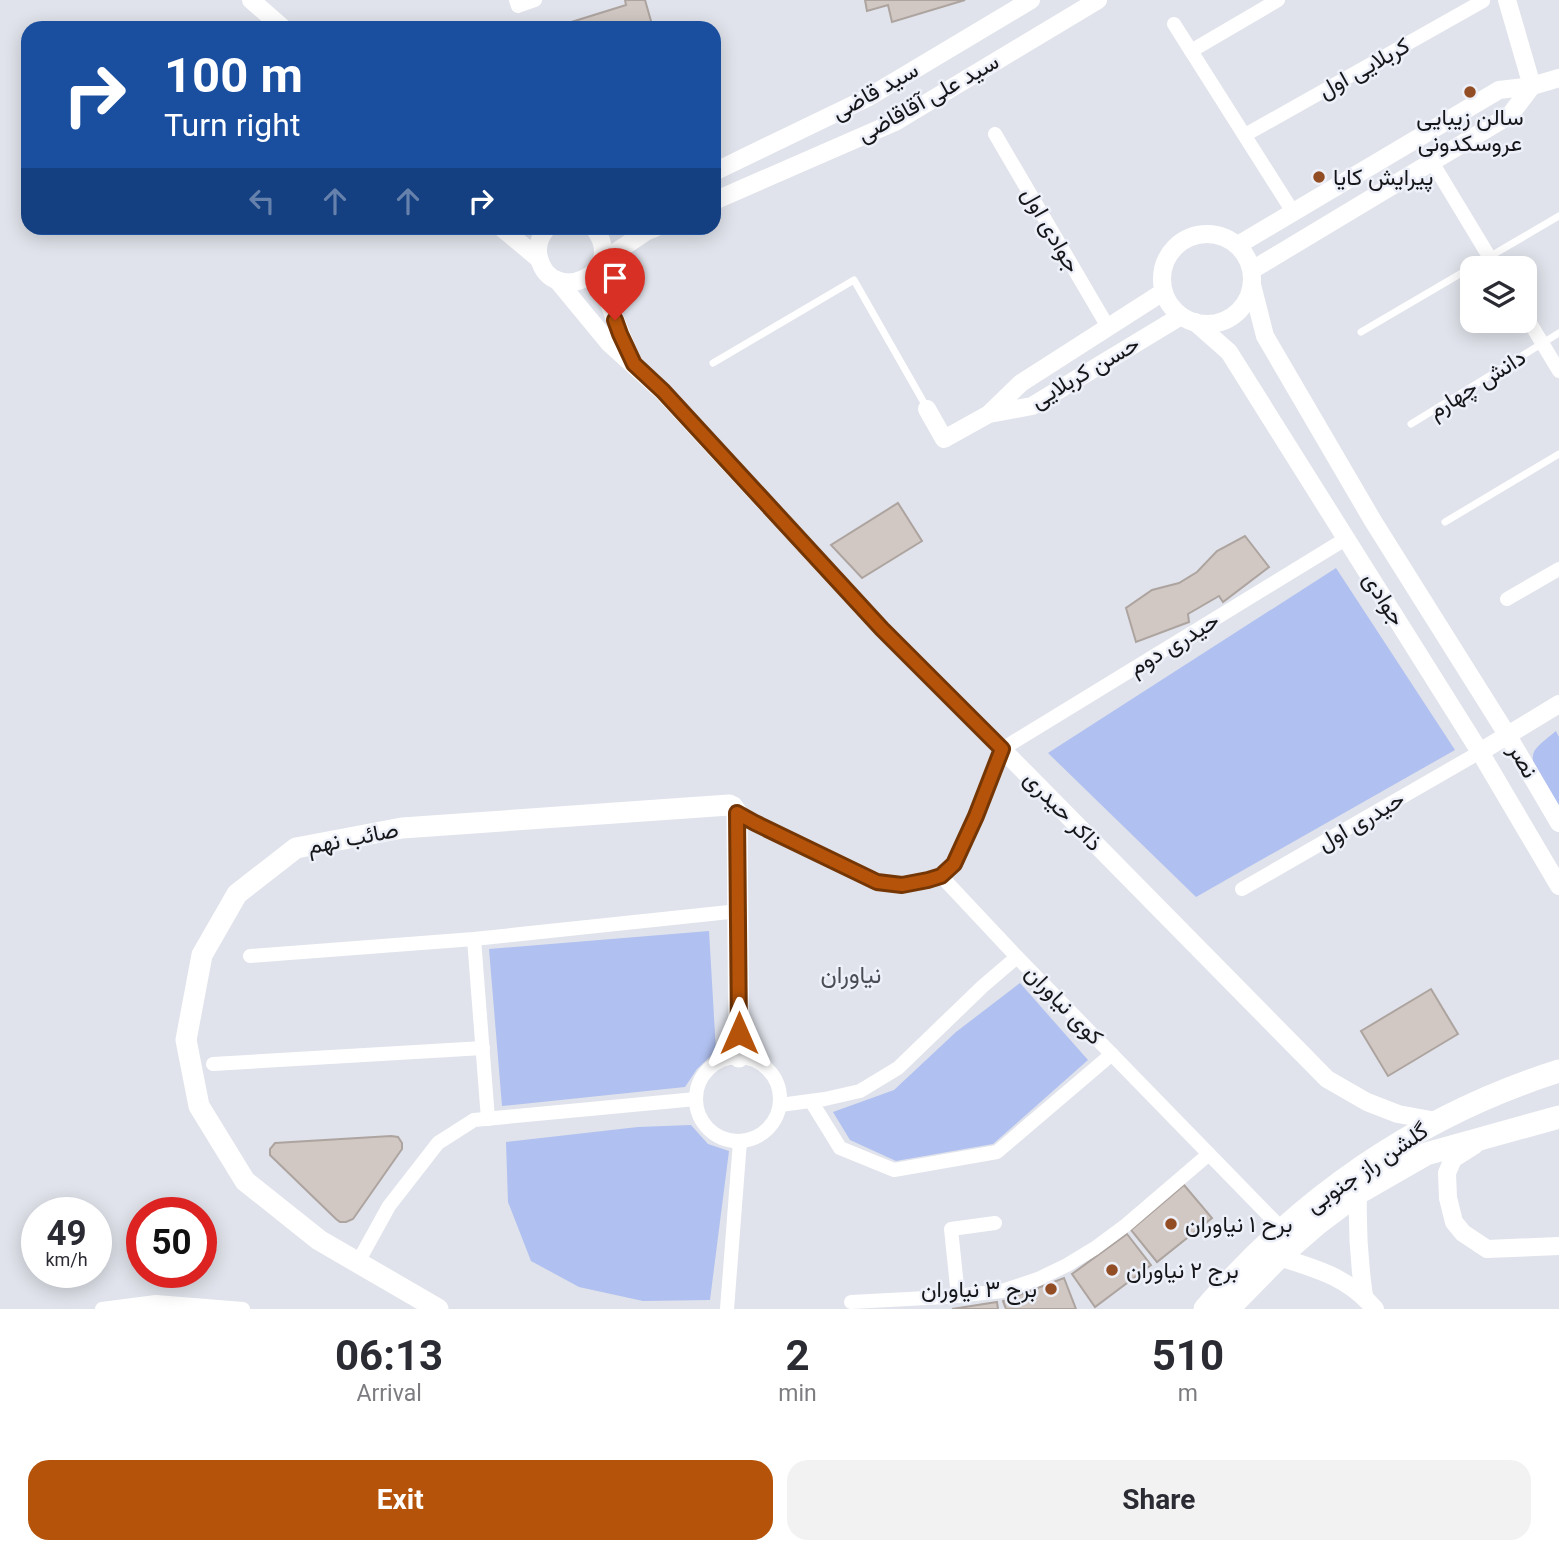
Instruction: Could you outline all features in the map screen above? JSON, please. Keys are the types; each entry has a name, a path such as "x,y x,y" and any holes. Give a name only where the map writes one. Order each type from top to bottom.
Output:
{"main road":[{"name":"صائب نهم","path":"438,1309 319,1240 245,1181 199,1106 186,1040 202,955 237,894 296,848 402,828 729,805 737,813"},
{"path":"737,813 739,1057"},
{"name":"گلشن راز جنوبی","path":"1210,1308 1236,1274 1282,1230 1358,1168 1436,1121 1559,1071"},
{"name":"گلشن راز جنوبی","path":"1210,1308 1358,1193 1426,1154 1559,1117"}],"street":[{"path":"251,0 276,21"},
{"path":"516,0 518,6 535,0"},
{"name":"سید قاضی","path":"721,169 867,98 1031,0"},
{"name":"سید علی آقاقاضی","path":"721,198 895,122 1098,0"},
{"path":"1191,51 1278,0"},
{"path":"1507,0 1532,86"},
{"name":"کربلایی اول","path":"1245,135 1483,1"},
{"path":"1174,24 1293,212"},
{"path":"1238,245 1499,90 1532,86 1559,78"},
{"path":"1252,278 1510,115 1532,86"},
{"name":"جوادی اول","path":"995,134 1108,327"},
{"path":"1432,162 1489,256"},
{"path":"1211,233 1238,245 1247,256 1252,278 1248,300 1238,312 1225,320 1210,324 1188,319 1170,305 1163,292 1161,277 1164,263 1172,250 1183,240 1196,234 1211,233"},
{"name":"ذاکر حیدری","path":"510,235 539,259 543,268 557,280 609,343 663,391 882,629 1327,1079 1367,1102 1398,1114 1436,1121"},
{"path":"539,259 539,240 542,235"},
{"path":"599,235 603,254 598,266 620,334 634,364"},
{"path":"557,280 582,280 644,235"},
{"name":"جوادی","path":"1252,278 1265,336 1373,521 1508,736"},
{"name":"حسن کربلایی","path":"989,414 1021,383 1163,292"},
{"name":"حسن کربلایی","path":"989,414 1031,406 1188,319"},
{"name":"جوادی","path":"1188,319 1229,352 1480,752 1559,886"},
{"path":"1536,333 1559,371"},
{"path":"927,409 944,439 989,414"},
{"path":"1347,538 1373,521"},
{"name":"حیدری دوم","path":"1002,749 1347,538"},
{"path":"1507,599 1559,569"},
{"path":"1480,752 1559,704"},
{"name":"نصر","path":"1508,736 1559,823"},
{"path":"737,813 877,882 902,885 941,876 954,864 1002,749"},
{"name":"حیدری اول","path":"1242,889 1480,752"},
{"path":"941,876 1017,957"},
{"path":"250,956 474,939 739,911"},
{"path":"474,939 488,1119"},
{"name":"کوی نیاوران","path":"780,1105 860,1091 898,1068 1017,957 1282,1230"},
{"path":"213,1063 483,1048"},
{"path":"811,1101 840,1148 894,1170 998,1152 1112,1054"},
{"path":"739,1057 752,1059 765,1066 774,1077 779,1090 780,1105 766,1130 754,1138 740,1141 726,1139 714,1133 698,1112 696,1099 704,1074 726,1059 739,1057"},
{"path":"358,1262 389,1206 438,1143 474,1120 696,1099"},
{"path":"1484,1138 1453,1159 1447,1173 1448,1198 1454,1222 1463,1233 1487,1249 1559,1246"},
{"path":"727,1309 740,1141"},
{"path":"851,1302 1002,1291 1038,1279 1095,1248 1209,1154"},
{"path":"1358,1193 1359,1260 1372,1306"},
{"path":"958,1296 951,1229 995,1223"},
{"path":"1279,1257 1345,1282 1372,1306"},
{"path":"102,1309 156,1302 243,1309"}],"lane":[{"path":"1502,256 1559,216"},
{"path":"713,363 854,280 927,409"},
{"path":"1361,332 1460,280"},
{"name":"دانش چهارم","path":"1411,424 1559,334"},
{"path":"1445,522 1559,454"}],"shaded area":[{"path":"1336,568 1455,750 1196,897 1048,753"},
{"path":"1556,731 1559,737 1559,811 1540,781 1533,764 1537,747"},
{"path":"709,931 716,1051 697,1069 685,1087 502,1106 489,949"},
{"path":"1020,983 1088,1060 993,1144 896,1161 850,1140 833,1112 894,1090 956,1032"},
{"path":"691,1125 708,1144 729,1151 710,1300 643,1301 579,1287 531,1261 508,1202 506,1142 638,1127"}],"building":[{"path":"625,0 645,0 651,21 575,21 626,5"},
{"path":"865,0 965,0 892,22 888,5 867,11"},
{"path":"898,503 922,541 862,578 831,545"},
{"path":"1245,536 1269,567 1223,602 1219,596 1188,614 1189,622 1136,642 1126,608 1152,590 1179,583 1197,572 1217,551"},
{"path":"1431,989 1458,1034 1388,1076 1361,1031"},
{"path":"398,1137 402,1149 353,1219 346,1222 336,1219 270,1155 270,1149 275,1143"},
{"name":"برح ۱ نیاوران","path":"1184,1185 1212,1218 1157,1262 1131,1230"},
{"name":"برج ۲ نیاوران","path":"1127,1234 1151,1265 1095,1307 1072,1274"},
{"name":"برج ۳ نیاوران","path":"1064,1278 1076,1309 1006,1309 1003,1301"},
{"path":"997,1302 998,1309 952,1309"}],"place":[{"name":"سالن زیبایی عروسکدونی","path":"1470,92"},
{"name":"پیرایش کایا","path":"1319,177"},
{"name":"برح ۱ نیاوران","path":"1171,1224"},
{"name":"برج ۲ نیاوران","path":"1112,1270"},
{"name":"برج ۳ نیاوران","path":"1051,1289"}],"district":[{"name":"نیاوران","path":"851,975"}],"route":[{"path":"615,320 634,364 663,391 882,629 1002,749 954,864 941,876 928,880 902,885 877,882 737,813 739,1033"}]}
